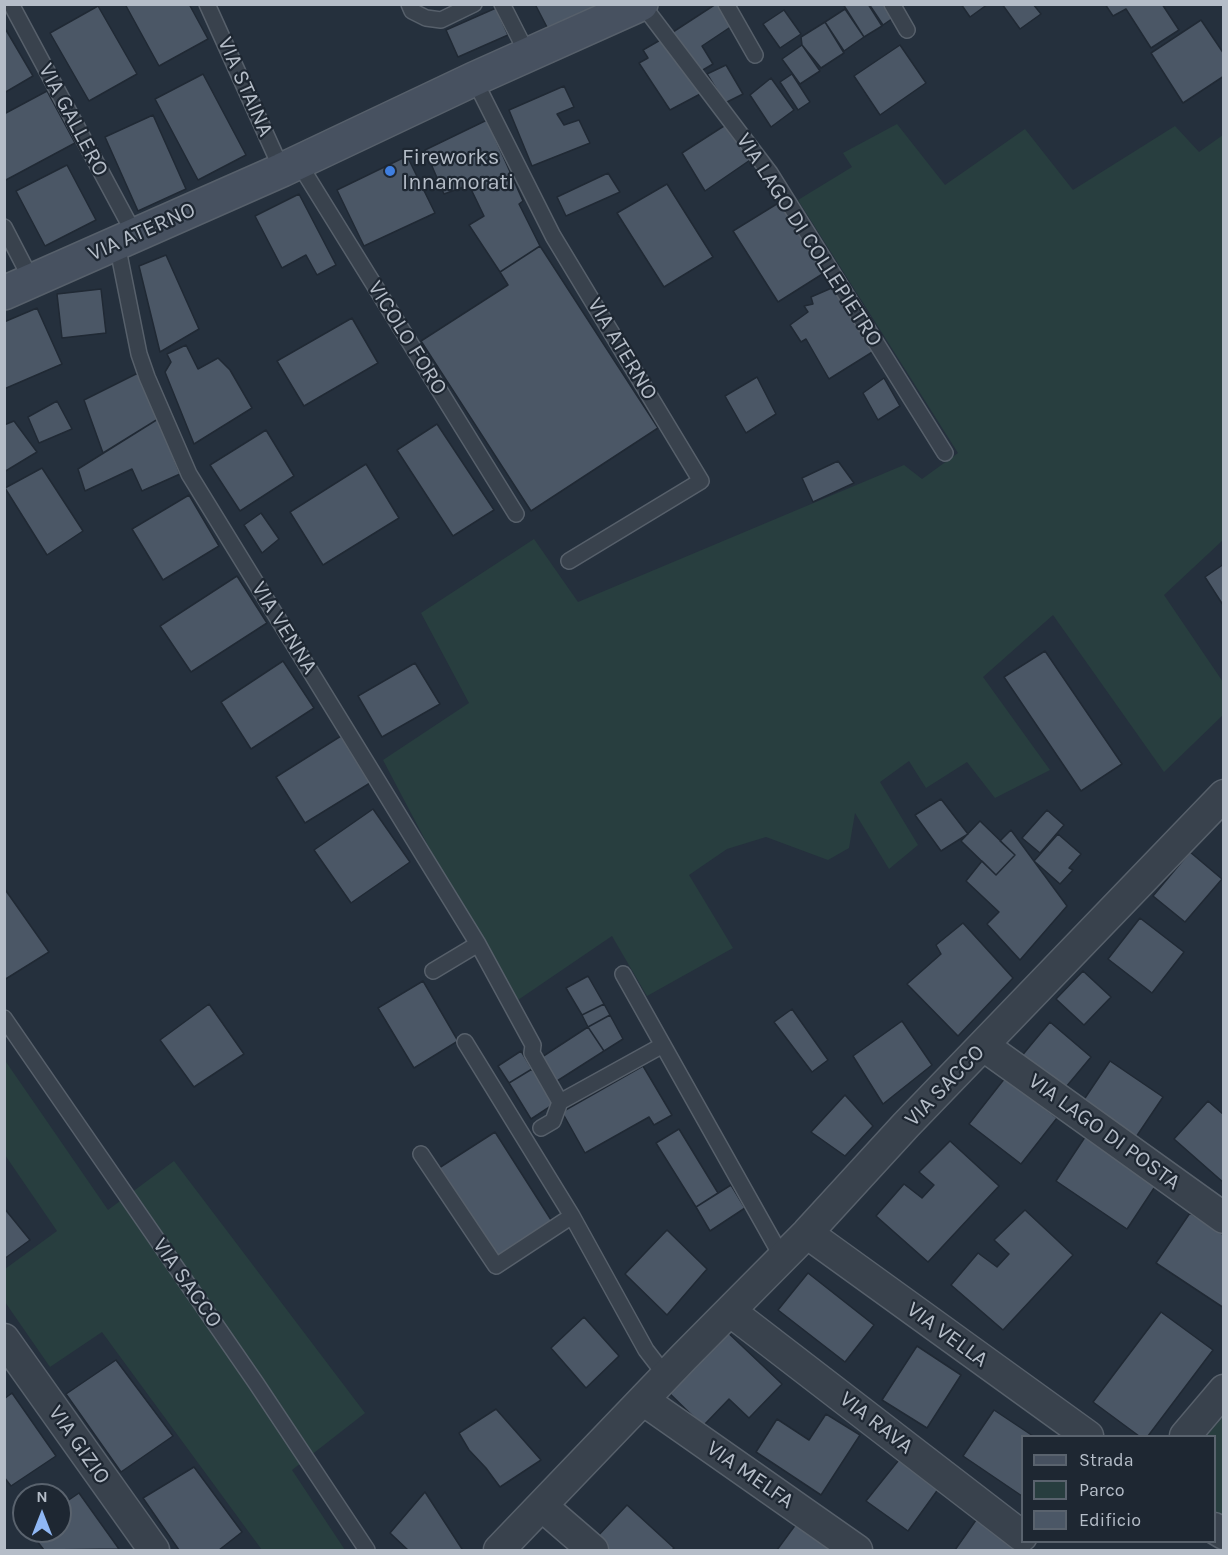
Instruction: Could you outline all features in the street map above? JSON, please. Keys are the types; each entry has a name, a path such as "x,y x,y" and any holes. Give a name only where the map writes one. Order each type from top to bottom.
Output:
{"street":[{"name":"VIA ATERNO","path":"18,287 290,166 528,55 606,12 642,4"},
{"name":"VIA SACCO","path":"499,1551 807,1233 906,1125 1224,795"},
{"name":"VIA LAGO DI POSTA","path":"984,1046 1224,1218"},
{"name":"VIA VELLA","path":"807,1233 1085,1435"},
{"name":"VIA RAVA","path":"730,1311 1021,1534"},
{"name":"VIA GIZIO","path":"4,1339 154,1551"},
{"path":"1187,1435 1224,1390"},
{"name":"VIA MELFA","path":"643,1401 857,1551"},
{"path":"542,1506 593,1551"}],"lane":[{"name":"VIA GALLERO","path":"11,4 126,240"},
{"name":"VIA STAINA","path":"207,4 290,166"},
{"path":"409,4 412,10 426,18 441,20 474,4"},
{"path":"502,4 528,55"},
{"name":"VIA LAGO DI COLLEPIETRO","path":"642,4 770,173 945,453"},
{"path":"726,4 755,55"},
{"path":"892,4 907,30"},
{"name":"VIA ATERNO","path":"474,79 553,236 701,481 569,561"},
{"name":"VICOLO FORO","path":"290,166 516,514"},
{"path":"4,227 18,287"},
{"name":"VIA VENNA","path":"126,240 139,354 189,474 478,944 533,1045 532,1053 560,1102"},
{"path":"433,971 478,944"},
{"path":"623,974 782,1257"},
{"name":"VIA SACCO","path":"4,1018 256,1383 367,1551"},
{"path":"465,1042 572,1216 646,1350 666,1376"},
{"path":"541,1128 553,1120 560,1102 663,1045"},
{"path":"421,1154 496,1266 572,1216"}],"green space":[{"path":"897,124 945,185 1025,129 1073,190 1175,126 1199,152 1223,135 1223,540 1164,595 1223,682 1223,715 1164,772 1053,615 983,677 1050,770 995,798 967,762 926,788 909,761 880,782 918,845 889,869 855,813 849,848 828,860 766,837 727,849 689,875 733,948 647,996 612,936 515,1002 461,908 383,760 469,703 421,613 534,539 578,602 904,465 922,479 958,453 798,200 852,167 843,153"},
{"path":"4,1059 108,1210 174,1161 365,1413 292,1470 345,1550 262,1550 102,1332 50,1367 5,1302 5,1269 57,1231 5,1155"},
{"path":"1223,1416 1223,1524 1216,1519 1216,1435 1208,1435"}],"building":[{"path":"125,4 189,4 208,39 159,66"},
{"path":"535,4 596,4 597,7 549,31"},
{"path":"716,4 722,4 735,24 702,46 713,64 696,74 673,32"},
{"path":"843,4 868,4 882,26 864,37"},
{"path":"869,4 888,4 896,16 883,25"},
{"path":"961,4 988,4 970,17"},
{"path":"1002,4 1033,4 1041,14 1020,29"},
{"path":"1105,4 1162,4 1179,30 1151,48 1126,9 1113,16"},
{"path":"98,6 137,74 89,101 50,33"},
{"path":"496,8 508,35 458,57 446,30"},
{"path":"845,9 864,37 844,51 825,22"},
{"path":"784,10 801,34 780,48 763,24"},
{"path":"1201,20 1224,54 1224,76 1183,103 1151,53"},
{"path":"825,22 844,53 821,68 802,45 801,37"},
{"path":"6,30 33,76 4,93 4,31"},
{"path":"669,35 704,92 670,110 639,63 648,58 643,50"},
{"path":"802,45 820,71 800,84 782,59"},
{"path":"900,45 926,83 880,115 854,76"},
{"path":"726,65 743,94 725,103 707,74"},
{"path":"203,74 246,155 198,180 155,99"},
{"path":"792,74 810,102 798,110 780,82"},
{"path":"771,78 794,110 771,127 750,95"},
{"path":"564,86 574,107 557,114 564,125 579,120 590,143 532,166 509,110"},
{"path":"47,91 75,143 4,181 4,114"},
{"path":"153,115 186,189 138,211 105,137"},
{"path":"487,120 523,201 519,204 540,246 500,272 469,225 484,216 469,185 444,194 425,150"},
{"path":"727,124 753,158 705,191 682,153"},
{"path":"407,156 435,213 364,246 337,190"},
{"path":"67,165 96,220 45,246 16,191"},
{"path":"608,173 620,192 566,216 557,197"},
{"path":"667,184 713,257 664,287 617,213"},
{"path":"299,194 336,265 317,275 306,255 282,268 255,216"},
{"path":"780,202 824,273 778,302 733,231"},
{"path":"540,246 658,428 531,511 421,341 508,285 500,272"},
{"path":"166,255 199,329 160,352 139,266"},
{"path":"834,287 874,351 829,379 806,339 801,342 790,325 808,312 804,306 813,304 811,297"},
{"path":"101,289 106,333 62,338 57,294"},
{"path":"37,308 62,364 4,389 4,322"},
{"path":"352,318 378,363 304,406 277,361"},
{"path":"186,345 198,369 218,358 230,370 252,408 194,444 165,372 171,362 167,354"},
{"path":"138,373 158,419 103,453 84,400"},
{"path":"757,377 776,414 746,433 725,396"},
{"path":"884,378 900,406 878,420 863,393"},
{"path":"57,401 72,429 39,443 28,417"},
{"path":"158,419 180,474 142,491 132,469 85,491 78,469"},
{"path":"14,421 37,452 4,472 4,425"},
{"path":"437,424 494,510 453,536 397,450"},
{"path":"266,430 294,476 240,511 210,465"},
{"path":"838,461 854,483 813,502 802,478"},
{"path":"366,464 399,518 323,565 290,512"},
{"path":"42,468 83,531 47,555 5,488"},
{"path":"189,495 219,546 163,580 132,529"},
{"path":"261,513 279,539 262,553 244,525"},
{"path":"1224,564 1224,605 1223,605 1205,577"},
{"path":"237,576 267,623 191,672 160,626"},
{"path":"1045,651 1122,764 1081,791 1004,677"},
{"path":"283,661 314,708 251,749 221,702"},
{"path":"415,663 440,704 382,737 358,696"},
{"path":"341,736 370,783 305,823 276,777"},
{"path":"941,799 968,834 941,851 915,815"},
{"path":"373,809 410,862 351,903 314,850"},
{"path":"1047,810 1064,825 1040,853 1022,838"},
{"path":"980,821 1015,855 996,875 961,841"},
{"path":"1011,830 1067,906 1020,960 987,924 999,912 966,881 982,861 996,875 1015,855 1000,841"},
{"path":"1058,834 1081,854 1069,868 1073,870 1060,884 1034,861"},
{"path":"1190,852 1222,879 1185,922 1153,896"},
{"path":"4,888 49,952 4,980"},
{"path":"1140,918 1184,952 1152,993 1108,959"},
{"path":"963,923 1013,978 958,1036 907,984 941,954 936,945"},
{"path":"1083,971 1111,997 1084,1025 1056,999"},
{"path":"588,976 604,1004 582,1015 566,988"},
{"path":"423,981 458,1041 414,1068 378,1008"},
{"path":"209,1004 244,1054 194,1087 160,1040"},
{"path":"604,1004 610,1015 588,1027 582,1015"},
{"path":"792,1009 828,1060 812,1072 774,1022"},
{"path":"610,1015 623,1039 604,1051 588,1027"},
{"path":"902,1021 932,1065 883,1104 853,1056"},
{"path":"1050,1022 1091,1057 1061,1093 1020,1058"},
{"path":"588,1027 604,1051 557,1081 542,1057"},
{"path":"521,1051 532,1069 509,1083 498,1066"},
{"path":"1110,1061 1163,1097 1134,1140 1081,1104"},
{"path":"643,1066 672,1115 654,1125 649,1117 585,1153 562,1112"},
{"path":"532,1069 554,1104 531,1119 509,1083"},
{"path":"1005,1078 1057,1118 1021,1164 969,1124"},
{"path":"845,1095 873,1126 845,1156 811,1132"},
{"path":"1208,1101 1224,1115 1224,1183 1174,1139"},
{"path":"679,1129 718,1193 696,1207 656,1143"},
{"path":"1089,1131 1160,1179 1127,1229 1056,1181"},
{"path":"495,1132 553,1223 498,1258 439,1168"},
{"path":"950,1141 999,1186 928,1262 876,1216 904,1184 922,1198 934,1185 919,1172"},
{"path":"731,1185 745,1208 710,1231 696,1207"},
{"path":"4,1208 30,1240 4,1259"},
{"path":"1025,1210 1073,1255 1003,1330 951,1285 978,1253 997,1267 1009,1254 994,1240"},
{"path":"1190,1213 1224,1235 1224,1308 1156,1263"},
{"path":"667,1230 707,1269 667,1315 625,1274"},
{"path":"808,1273 874,1325 845,1362 778,1310"},
{"path":"1161,1312 1213,1350 1149,1435 1138,1435 1093,1402"},
{"path":"584,1317 619,1356 586,1388 551,1348"},
{"path":"722,1327 782,1384 749,1418 729,1399 703,1426 664,1388"},
{"path":"917,1346 961,1375 927,1428 882,1400"},
{"path":"116,1360 173,1436 121,1472 66,1394"},
{"path":"12,1393 56,1456 16,1483 12,1483 11,1486 4,1477 4,1399"},
{"path":"496,1409 541,1460 500,1487 469,1450 459,1433"},
{"path":"994,1410 1032,1435 1021,1435 1021,1495 963,1456"},
{"path":"826,1414 860,1435 821,1495 756,1452 777,1419 809,1440"},
{"path":"906,1451 944,1481 908,1531 866,1501"},
{"path":"194,1467 242,1532 219,1550 179,1550 143,1498"},
{"path":"425,1492 461,1550 408,1550 390,1533"},
{"path":"79,1493 119,1549 44,1550 38,1543 72,1543 72,1498"},
{"path":"627,1505 674,1548 672,1550 607,1550 595,1539"},
{"path":"981,1513 1032,1550 955,1550"},
{"path":"799,1520 843,1550 777,1550"}],"place":[{"name":"Fireworks Innamorati","path":"390,171"}]}
